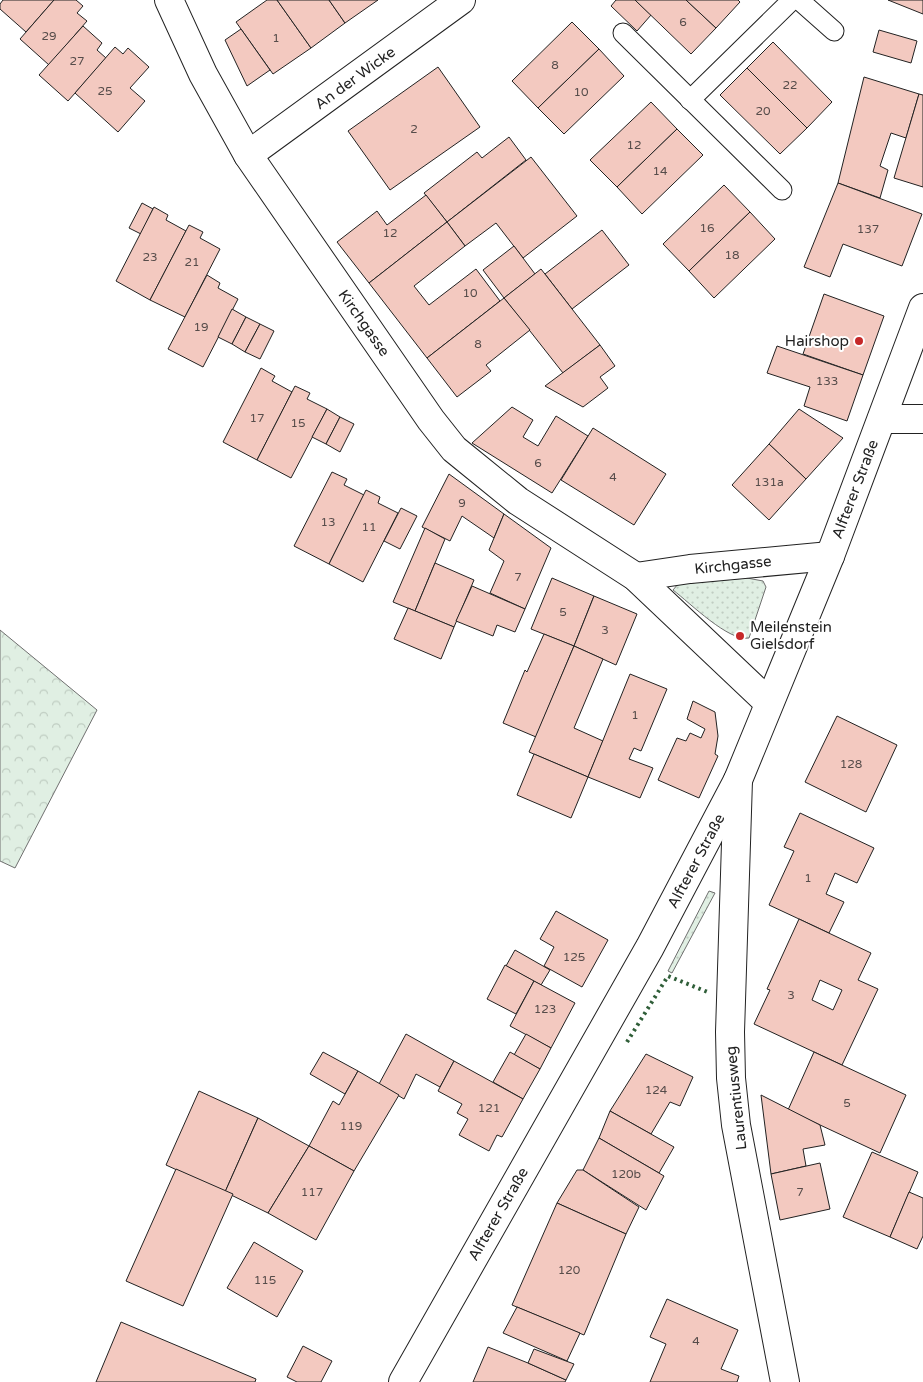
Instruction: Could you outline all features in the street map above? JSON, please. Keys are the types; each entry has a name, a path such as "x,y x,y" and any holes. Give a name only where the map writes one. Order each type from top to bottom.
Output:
{"street":[{"name":"Kirchgasse","path":"169,0 203,74 248,155 431,420 454,449 518,501 636,577 769,703"},
{"name":"An der Wicke","path":"248,155 461,0"},
{"name":"Alfterer Straße","path":"403,1382 650,946 738,780 830,556 923,308"},
{"path":"882,419 923,419"},
{"name":"Kirchgasse","path":"636,577 690,569 830,556"},
{"name":"Laurentiusweg","path":"738,780 730,1032 731,1078 736,1125 785,1382"}],"lane":[{"path":"690,100 792,0"},
{"path":"799,0 834,31"},
{"path":"623,33 782,190"}],"green space":[{"path":"747,578 763,581 766,587 749,638 741,638 721,628 673,590 678,584"},
{"path":"0,630 97,710 15,868 0,861"},
{"path":"709,891 715,893 672,973 668,971"}],"building":[{"path":"3,0 54,0 26,32 0,9 0,4"},
{"path":"54,0 76,0 83,6 77,13 87,21 49,65 20,39"},
{"path":"267,0 277,0 311,48 273,74 236,22"},
{"path":"277,0 329,0 345,23 311,48"},
{"path":"329,0 378,0 345,23"},
{"path":"616,0 635,0 651,15 637,31 611,6"},
{"path":"635,0 686,0 716,28 691,54"},
{"path":"686,0 738,0 740,2 716,28"},
{"path":"888,0 923,0 923,14"},
{"path":"572,22 599,49 538,108 512,81"},
{"path":"83,26 102,43 97,50 106,58 68,101 39,75"},
{"path":"241,29 270,70 247,86 225,40"},
{"path":"879,30 917,41 911,63 873,52"},
{"path":"773,42 832,102 807,128 747,68"},
{"path":"115,47 123,54 128,48 149,67 130,88 145,101 118,132 75,93"},
{"path":"599,49 624,76 564,134 538,108"},
{"path":"438,67 480,127 390,190 348,131"},
{"path":"747,68 807,128 780,154 720,95"},
{"path":"864,77 919,94 906,138 891,133 880,166 888,170 880,198 838,183"},
{"path":"919,94 923,95 923,187 894,178"},
{"path":"651,102 677,129 617,187 590,160"},
{"path":"677,129 703,155 642,214 617,187"},
{"path":"509,137 526,160 447,222 424,193 477,152 482,158"},
{"path":"531,157 577,216 523,258 496,223 465,246 447,222"},
{"path":"838,183 922,214 902,266 843,244 830,277 804,267"},
{"path":"724,185 750,212 689,271 663,244"},
{"path":"426,195 447,222 369,283 337,242 377,211 387,225"},
{"path":"142,203 153,209 141,234 129,228"},
{"path":"154,207 168,215 166,220 186,231 150,300 116,281"},
{"path":"750,212 775,239 714,298 689,271"},
{"path":"447,222 465,246 414,286 429,305 476,269 500,301 427,358 369,283"},
{"path":"189,225 203,232 200,238 220,249 185,317 150,300"},
{"path":"602,230 629,265 572,309 545,274"},
{"path":"514,246 535,274 504,298 483,270"},
{"path":"541,269 600,345 563,373 504,298"},
{"path":"207,275 220,283 218,288 238,299 203,367 168,349"},
{"path":"824,294 884,316 863,375 803,354"},
{"path":"504,298 530,330 486,365 491,371 457,397 427,358"},
{"path":"232,309 246,317 232,344 218,337"},
{"path":"246,317 260,324 245,352 232,344"},
{"path":"260,324 274,331 260,359 245,352"},
{"path":"600,345 615,366 600,377 608,388 583,407 545,386"},
{"path":"777,346 863,375 847,421 804,406 810,387 767,373"},
{"path":"261,368 275,376 272,381 292,392 257,460 223,442"},
{"path":"295,386 310,393 307,399 327,409 291,478 257,460"},
{"path":"512,407 533,420 523,437 538,446 556,416 588,436 552,493 472,443"},
{"path":"327,409 340,417 326,444 312,437"},
{"path":"799,409 843,438 806,479 769,444"},
{"path":"340,417 354,424 340,452 326,444"},
{"path":"593,428 666,474 634,525 561,480"},
{"path":"769,444 806,479 769,520 732,485"},
{"path":"332,472 347,479 344,485 364,495 329,564 294,546"},
{"path":"449,474 504,514 494,538 462,516 450,541 422,527"},
{"path":"366,490 380,497 378,503 398,513 363,582 329,564"},
{"path":"401,508 417,516 400,549 384,541"},
{"path":"504,514 551,548 525,609 490,593 504,561 489,550"},
{"path":"425,528 445,539 415,611 393,602"},
{"path":"435,563 474,580 454,627 415,611"},
{"path":"552,578 594,596 574,646 531,629"},
{"path":"472,586 525,609 515,632 497,625 493,636 456,621"},
{"path":"594,596 637,614 616,665 574,646"},
{"path":"408,608 454,627 441,659 394,639"},
{"path":"544,634 574,646 536,737 503,723 525,670 527,672"},
{"path":"574,646 603,659 574,728 603,741 588,777 529,752"},
{"path":"630,674 667,689 641,751 634,748 629,759 653,768 640,798 588,777"},
{"path":"693,701 715,712 718,736 715,754 718,756 699,798 658,780 677,738 686,741 690,733 701,738 705,729 687,719"},
{"path":"837,716 897,745 866,812 805,782"},
{"path":"534,754 588,777 571,818 517,795"},
{"path":"800,813 874,848 857,883 835,873 826,894 844,902 829,933 769,905 794,851 784,847"},
{"path":"556,911 608,940 582,987 544,966 554,947 540,939"},
{"path":"799,919 871,953 858,980 878,989 842,1065 754,1024 770,990 767,989","holes":["820,980 842,990 833,1010 812,1000"]},
{"path":"515,950 550,970 541,985 506,966"},
{"path":"505,965 534,981 516,1014 487,999"},
{"path":"534,981 575,1003 551,1048 510,1026"},
{"path":"406,1034 454,1061 440,1087 416,1074 404,1099 379,1084"},
{"path":"526,1034 551,1048 540,1069 514,1055"},
{"path":"323,1052 358,1071 345,1094 310,1074"},
{"path":"510,1052 540,1069 523,1099 493,1082"},
{"path":"814,1052 906,1095 880,1153 788,1110"},
{"path":"646,1054 693,1077 680,1106 670,1102 651,1134 610,1111"},
{"path":"454,1061 523,1099 502,1137 497,1135 489,1151 459,1135 468,1119 457,1113 462,1104 438,1091"},
{"path":"358,1071 399,1095 354,1171 309,1146 333,1101 339,1105"},
{"path":"199,1091 258,1118 225,1192 166,1165"},
{"path":"761,1095 820,1125 825,1145 803,1149 806,1166 771,1174"},
{"path":"610,1111 674,1147 659,1173 599,1138"},
{"path":"258,1118 309,1146 268,1213 225,1192"},
{"path":"599,1138 664,1176 646,1210 583,1170"},
{"path":"309,1146 354,1171 316,1240 268,1213"},
{"path":"872,1152 918,1172 890,1237 843,1217"},
{"path":"820,1163 830,1209 780,1220 771,1174"},
{"path":"176,1169 233,1194 183,1306 126,1281"},
{"path":"577,1170 583,1170 639,1207 626,1234 557,1203"},
{"path":"909,1192 923,1198 923,1236 917,1249 890,1237"},
{"path":"557,1203 626,1234 584,1335 512,1305"},
{"path":"254,1242 303,1271 277,1317 227,1288"},
{"path":"667,1299 738,1330 721,1369 739,1376 737,1382 650,1382 666,1344 650,1337"},
{"path":"517,1307 580,1333 567,1361 503,1333"},
{"path":"121,1322 256,1379 255,1382 96,1382"},
{"path":"303,1346 332,1361 321,1382 297,1382 287,1377"},
{"path":"488,1347 566,1380 565,1382 473,1382"},
{"path":"534,1349 574,1364 566,1380 528,1363"}],"hedge":[{"path":"627,1042 668,976 710,993"}],"place":[{"name":"Hairshop","path":"859,341"},
{"name":"Meilenstein Gielsdorf","path":"740,636"}]}
